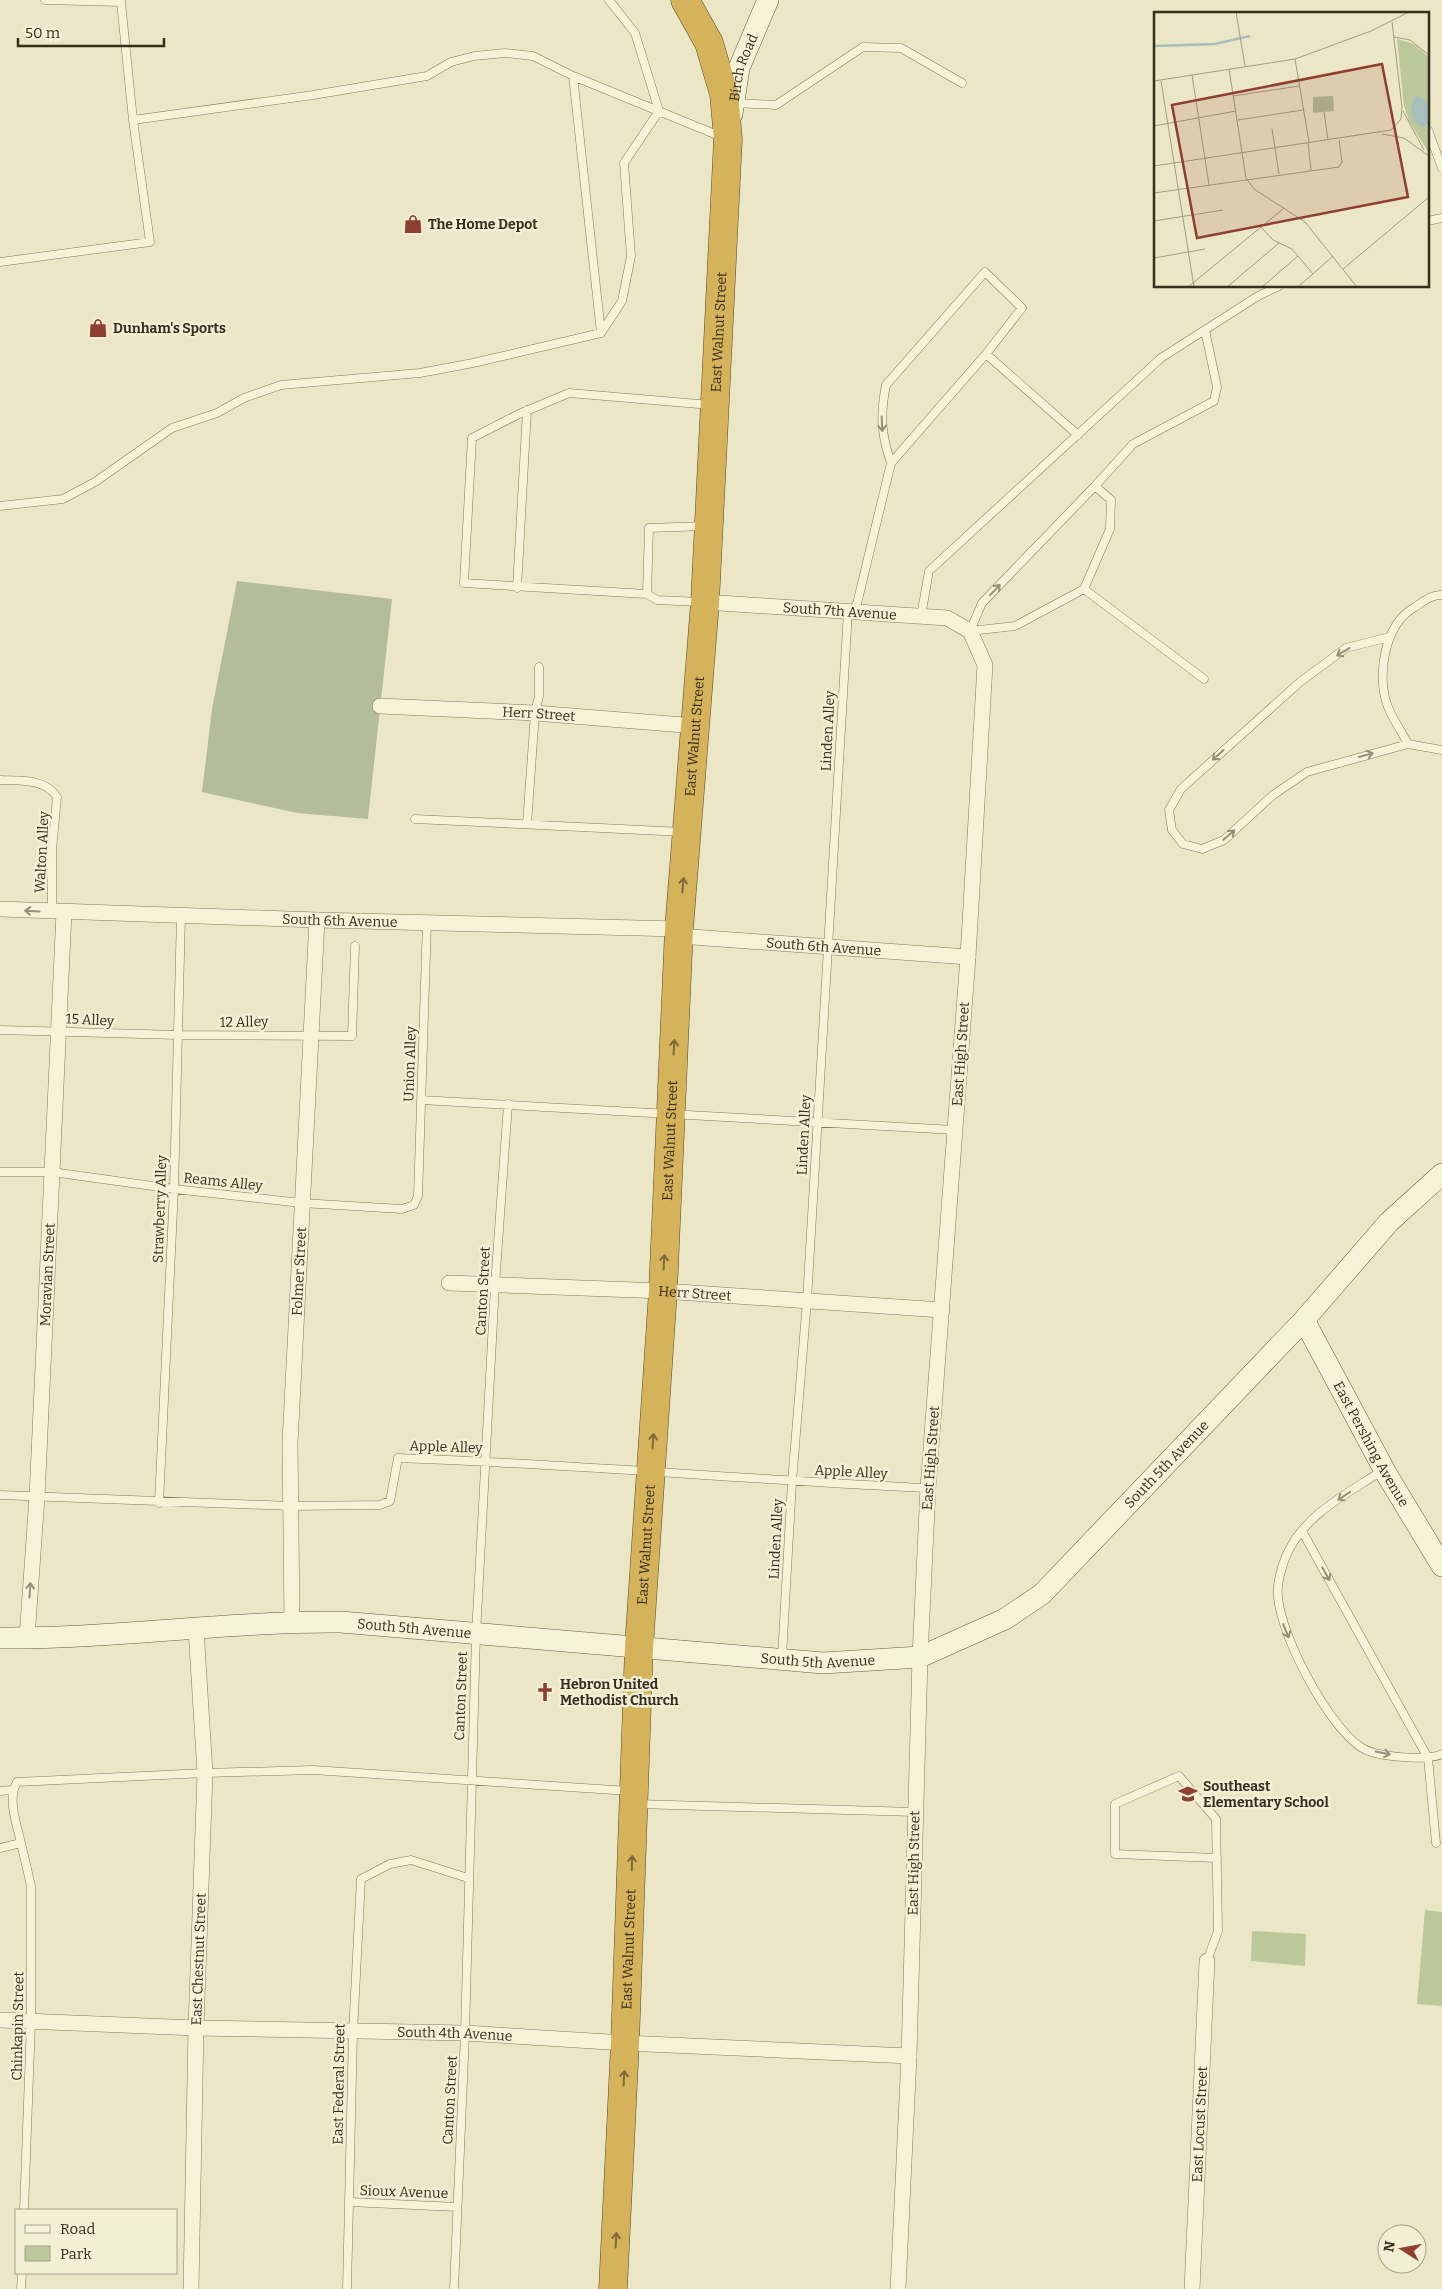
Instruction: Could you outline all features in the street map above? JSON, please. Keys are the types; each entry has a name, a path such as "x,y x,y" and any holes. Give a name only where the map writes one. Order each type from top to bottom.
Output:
{"highway":[{"name":"East Walnut Street","path":"613,2289 625,2044 639,1647 663,1290 679,933 705,602 728,139 724,94 709,43 685,0"}],"main road":[{"name":"Birch Road","path":"728,139 739,68 768,0"},
{"name":"South 5th Avenue","path":"0,1638 196,1629 292,1622 341,1622 823,1663 920,1657 1005,1619 1042,1594 1304,1320 1389,1222 1442,1174"},
{"name":"East Pershing Avenue","path":"1304,1320 1385,1469 1442,1566"}],"street":[{"name":"South 7th Avenue","path":"705,602 947,618 970,631"},
{"name":"East High Street","path":"898,2289 909,2056 920,1657 928,1488 968,957 985,666 970,631"},
{"name":"Herr Street","path":"380,706 535,713 696,726"},
{"name":"South 6th Avenue","path":"0,909 679,933 828,947 968,957"},
{"name":"Moravian Street","path":"27,1638 37,1497 52,1172 58,1030 58,912"},
{"name":"Folmer Street","path":"292,1622 290,1443 317,920"},
{"name":"Herr Street","path":"449,1283 663,1290 942,1310"},
{"name":"East Chestnut Street","path":"191,2289 196,2028 205,1773 196,1629"},
{"name":"East Locust Street","path":"1192,2289 1208,1960"},
{"name":"South 4th Avenue","path":"0,2020 196,2028 465,2034 625,2044 909,2056"}],"lane":[{"path":"0,262 150,242 133,120 122,1 45,0"},
{"path":"609,0 635,32 659,111"},
{"path":"734,103 776,105 864,48 901,48 962,83"},
{"path":"133,120 305,96 426,76 451,62 474,56 505,53 533,56 573,76 728,139"},
{"path":"573,76 601,333"},
{"path":"0,506 63,499 95,482 172,428 217,413 244,398 281,385 420,373 473,363 601,333 622,301 631,256 624,162 659,111"},
{"path":"1430,135 1442,168"},
{"path":"984,272 1022,308 986,354 891,463 883,439 881,409 886,385 984,272"},
{"path":"921,616 929,571 1161,358 1258,296 1275,288"},
{"path":"1095,486 1111,500 1110,529 1084,589 1015,626 970,631 982,603 1133,444 1214,401 1217,387 1205,330"},
{"path":"986,354 1078,435"},
{"path":"705,602 657,600 647,594 517,588 464,583 472,438 527,410 568,393 715,405"},
{"path":"517,588 527,410"},
{"name":"Linden Alley","path":"782,1660 792,1482 806,1300 851,611 891,463"},
{"path":"647,594 649,528 709,526"},
{"path":"1084,589 1204,679"},
{"path":"1408,744 1387,706 1382,673 1389,637 1409,610 1436,595 1442,595"},
{"path":"1389,637 1346,648 1300,682 1181,789 1170,810 1172,830 1183,844 1202,849 1224,840 1273,795 1307,772 1408,744 1442,750"},
{"path":"527,824 539,667"},
{"name":"Walton Alley","path":"0,780 26,781 45,785 57,797 51,859 58,912"},
{"path":"415,819 687,832"},
{"name":"Strawberry Alley","path":"159,1502 174,1189 181,916"},
{"name":"Union Alley","path":"414,1205 418,1196 427,923"},
{"name":"12 Alley","path":"178,1036 311,1034 352,1036 355,946"},
{"name":"15 Alley","path":"0,1030 58,1030 77,1033 178,1036"},
{"path":"422,1100 956,1130"},
{"name":"Canton Street","path":"454,2289 465,2034 476,1634 495,1285 508,1104"},
{"name":"Reams Alley","path":"0,1172 52,1172 174,1189 302,1203 402,1209 414,1205"},
{"name":"Apple Alley","path":"0,1495 291,1506 380,1505 390,1501 398,1458 486,1461 792,1482 928,1488"},
{"path":"1385,1469 1312,1518 1288,1550 1277,1587 1282,1621 1307,1676 1342,1732 1365,1750 1403,1758 1428,1758 1442,1754"},
{"path":"1302,1531 1428,1758 1436,1843"},
{"path":"0,1791 12,1790 17,1782 313,1770 472,1781 634,1798 915,1812"},
{"path":"1208,1960 1218,1931 1217,1858 1216,1819 1179,1776 1115,1804 1115,1854 1217,1858"},
{"name":"Chinkapin Street","path":"12,1790 12,1799 31,1886 32,2022 24,2209"},
{"path":"0,1848 21,1843"},
{"name":"East Federal Street","path":"347,2289 352,2032 361,1879 390,1864 411,1860 468,1878"},
{"name":"Sioux Avenue","path":"349,2202 457,2206"},
{"path":"21,2289 22,2274"}],"green space":[{"path":"237,581 392,599 368,819 297,813 202,792 212,709"},
{"path":"1425,1910 1442,1912 1442,2006 1417,2004"},
{"path":"1252,1931 1306,1934 1305,1966 1251,1961"}],"place":[{"name":"The Home Depot","path":"413,224"},
{"name":"Dunham's Sports","path":"98,328"},
{"name":"Hebron United Methodist Church","path":"545,1692"},
{"name":"Southeast Elementary School","path":"1188,1794"}]}
